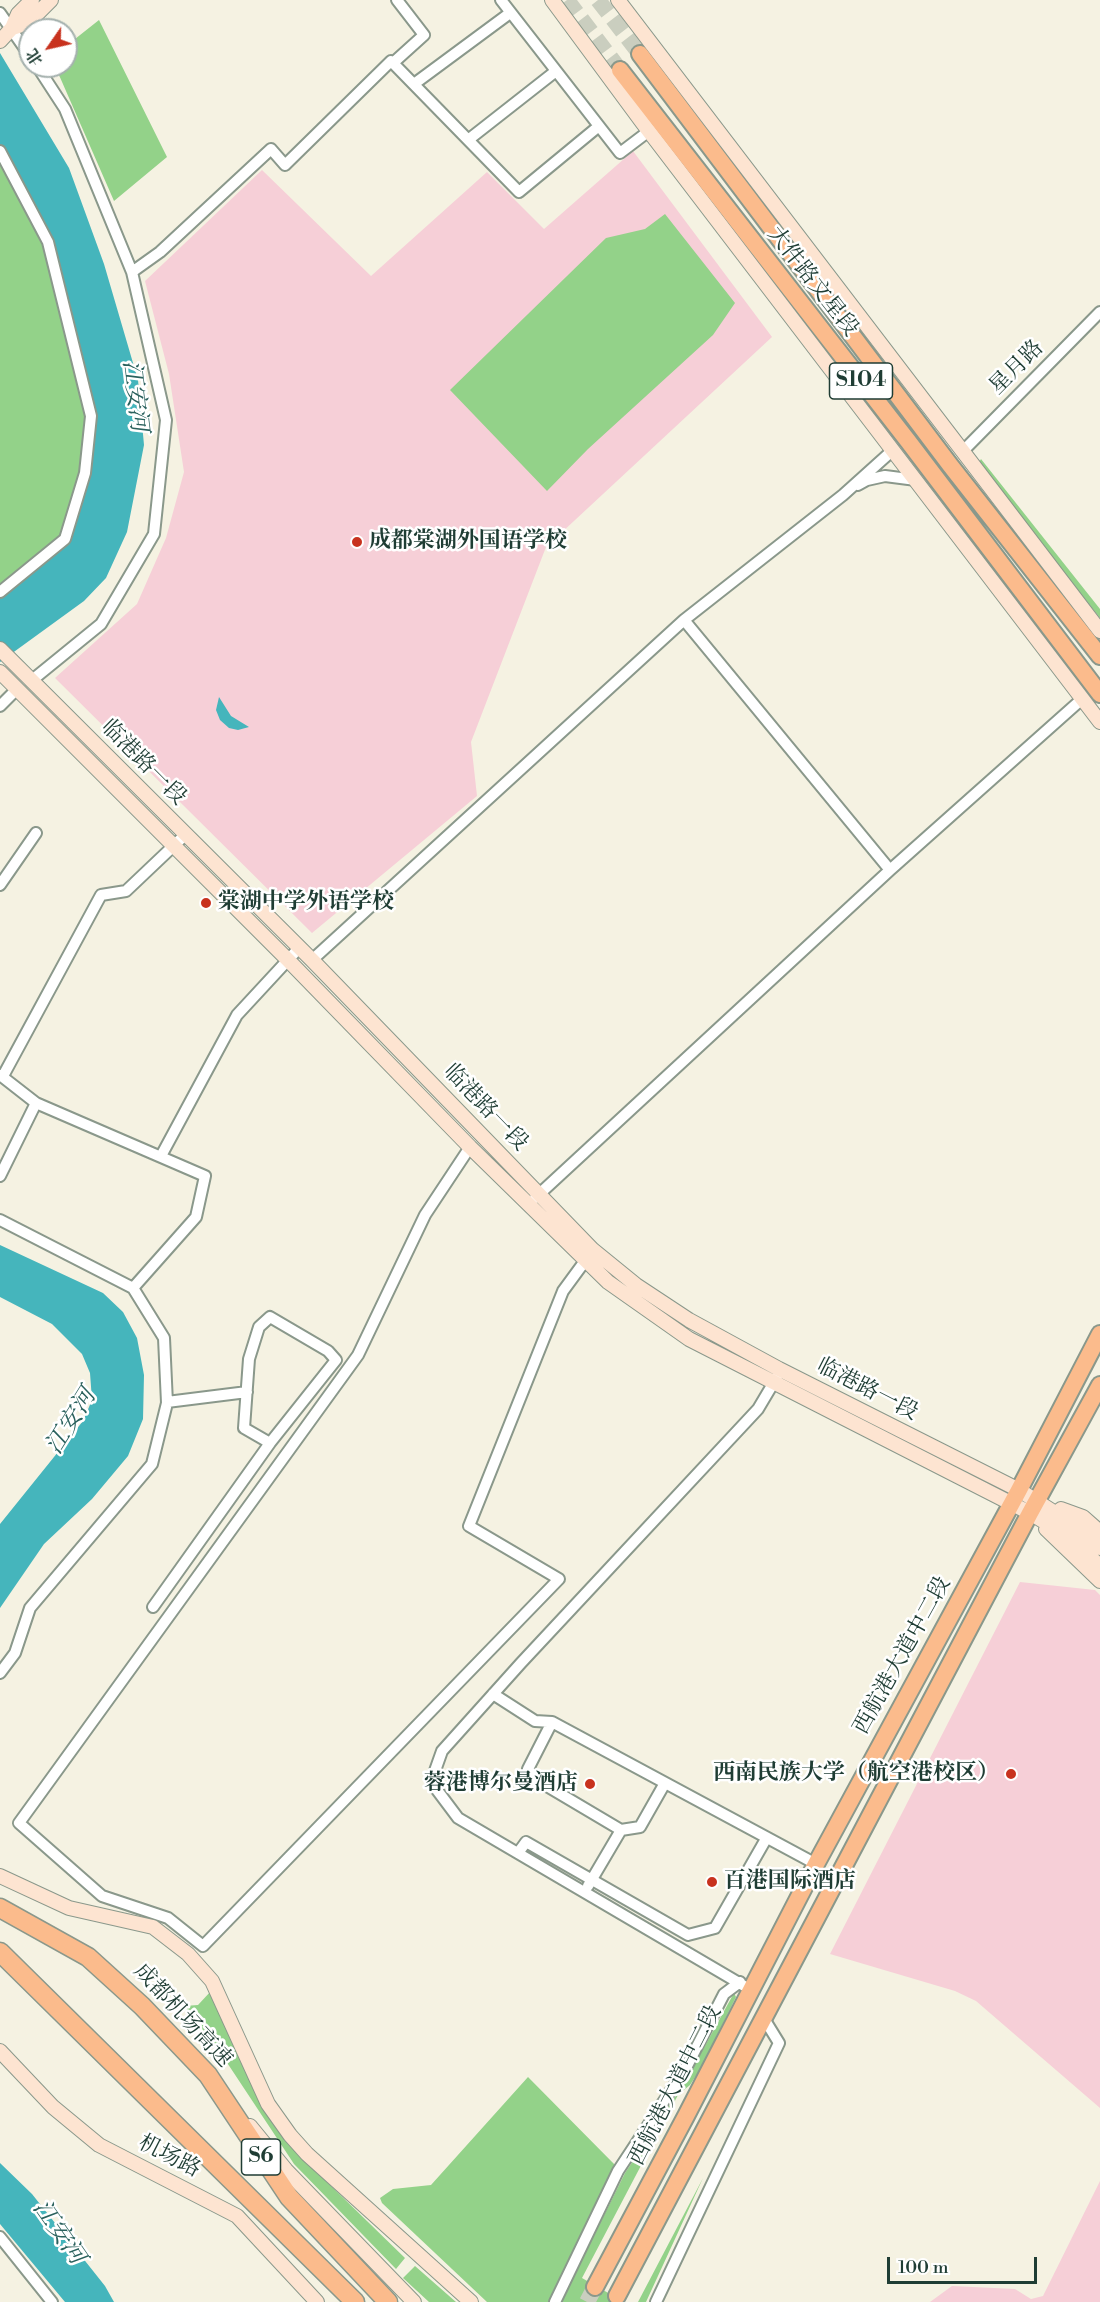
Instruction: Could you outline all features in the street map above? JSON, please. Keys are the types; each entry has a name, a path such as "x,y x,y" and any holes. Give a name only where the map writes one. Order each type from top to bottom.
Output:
{"highway":[{"name":"成都机场高速","path":"0,1908 88,1957 114,1977 208,2075 289,2197 388,2302"},
{"name":"S6","path":"0,1952 356,2302"}],"main road":[{"path":"0,40 12,28 18,14 32,0"},
{"path":"12,28 28,23 51,0"},
{"path":"552,0 649,131 1100,722"},
{"path":"618,0 1100,631"},
{"name":"大件路文星段","path":"640,54 950,465 1100,656"},
{"name":"大件路文星段","path":"620,70 915,450 1100,694"},
{"name":"临港路一段","path":"0,650 312,960 593,1250 636,1285 689,1320 1016,1497"},
{"name":"临港路一段","path":"1,673 585,1262 650,1313 689,1339 774,1384 1016,1497"},
{"name":"西航港大道中二段","path":"595,2287 745,1986 816,1864 1016,1497 1100,1334"},
{"path":"617,2296 1033,1506 1100,1385"},
{"path":"1016,1497 1074,1525 1100,1548"},
{"path":"1033,1506 1083,1517 1100,1532"},
{"path":"1033,1506 1100,1566"},
{"path":"1033,1506 1100,1581"},
{"path":"0,1876 69,1908 153,1927 188,1954 212,1981 268,2104 290,2135 307,2154 471,2302"},
{"name":"机场路","path":"0,2051 53,2108 99,2145 237,2216 317,2302"},
{"path":"208,2075 286,2170 414,2302"}],"street":[{"path":"132,272 160,252 271,148 285,165 391,61 393,63 424,35 397,0"},
{"path":"501,0 620,153 649,131"},
{"path":"0,13 18,37"},
{"path":"414,84 510,13"},
{"path":"393,63 519,192 598,126"},
{"path":"468,140 556,71"},
{"path":"31,681 101,624 154,534 166,420 132,272 65,109 45,78"},
{"path":"0,152 48,242 91,416 86,473 65,539 0,592"},
{"name":"星月路","path":"963,451 1100,312"},
{"path":"312,960 684,620 843,495 893,450"},
{"path":"843,495 867,480 885,476 916,480"},
{"path":"684,620 890,870"},
{"path":"0,706 17,689"},
{"path":"528,1204 890,870 1082,699"},
{"path":"0,885 36,833"},
{"path":"133,1288 196,1217 205,1176 161,1155 36,1103 2,1075 101,896 126,891 185,835"},
{"path":"161,1155 237,1015 299,948"},
{"path":"0,1176 36,1103"},
{"path":"470,1147 425,1215 358,1355 20,1823 102,1896 168,1918 203,1946 559,1579 470,1526 563,1291 585,1262"},
{"path":"0,1220 133,1288 164,1338 167,1402 152,1464 30,1608 15,1653 0,1673"},
{"path":"153,1607 270,1443 336,1360 328,1351 270,1317 260,1328 249,1359 244,1428 270,1443"},
{"path":"745,1986 458,1818 431,1782 442,1751 758,1409 774,1384 780,1369"},
{"path":"167,1402 247,1392"},
{"path":"493,1694 535,1721 552,1722 816,1864"},
{"path":"552,1722 528,1768 535,1779 621,1830 640,1827 665,1783"},
{"path":"584,1893 621,1830"},
{"path":"518,1853 526,1842 688,1935 715,1928 766,1839"},
{"path":"555,2302 618,2171 687,2066 724,1995 745,1986"},
{"path":"656,2302 779,2043 763,2017"},
{"path":"0,2237 52,2302"}],"shaded area":[{"name":"成都棠湖外国语学校","path":"633,151 772,337 546,547 471,742 477,796 312,933 55,678 137,604 166,538 184,472 169,374 145,281 262,170 371,276 487,172 544,229"},
{"name":"西南民族大学（航空港校区）","path":"1020,1582 1095,1590 1100,1595 1100,2108 976,2001 955,1991 830,1954"},
{"path":"1100,2181 1100,2302 930,2302 952,2286 1015,2289 1031,2299 1043,2296"}],"green space":[{"path":"99,20 167,157 114,201 60,78 78,78 78,37"},
{"path":"0,151 48,242 91,416 85,473 65,539 0,592"},
{"path":"665,214 735,303 713,335 588,449 547,491 450,390 606,238 645,229"},
{"path":"981,459 1100,609 1100,618 978,464"},
{"path":"211,1991 246,2071 291,2147 405,2258 396,2269 294,2164 220,2052 184,2006 198,2005"},
{"path":"734,1993 736,1997 701,2068 690,2085 678,2095 582,2278 624,2302 561,2302 625,2173 685,2082"},
{"path":"528,2077 616,2166 548,2302 487,2302 382,2203 380,2198 393,2189 431,2185"},
{"path":"703,2178 646,2302 638,2302"},
{"path":"415,2266 456,2302 429,2302 403,2278"}],"water":[{"name":"江安河","path":"0,53 69,168 104,264 138,380 144,445 127,532 106,578 84,601 0,662 0,592 65,539 75,515 91,416 48,242 0,151"},
{"path":"219,697 231,716 249,727 238,730 229,728 220,720 216,710"},
{"path":"0,1245 103,1293 123,1312 137,1338 144,1375 143,1419 128,1456 92,1499 44,1544 0,1608 0,1524 83,1421 92,1400 90,1373 82,1354 52,1324 0,1297"},
{"name":"江安河","path":"0,2163 32,2194 105,2286 114,2302 65,2302 0,2224"}],"tunnel":[{"path":"567,0 620,70"},
{"path":"598,0 640,54"},
{"path":"587,2302 595,2287"}],"place":[{"name":"成都棠湖外国语学校","path":"357,542"},
{"name":"棠湖中学外语学校","path":"206,903"},
{"name":"西南民族大学（航空港校区）","path":"1011,1774"},
{"name":"蓉港博尔曼酒店","path":"590,1784"},
{"name":"百港国际酒店","path":"712,1882"}]}
